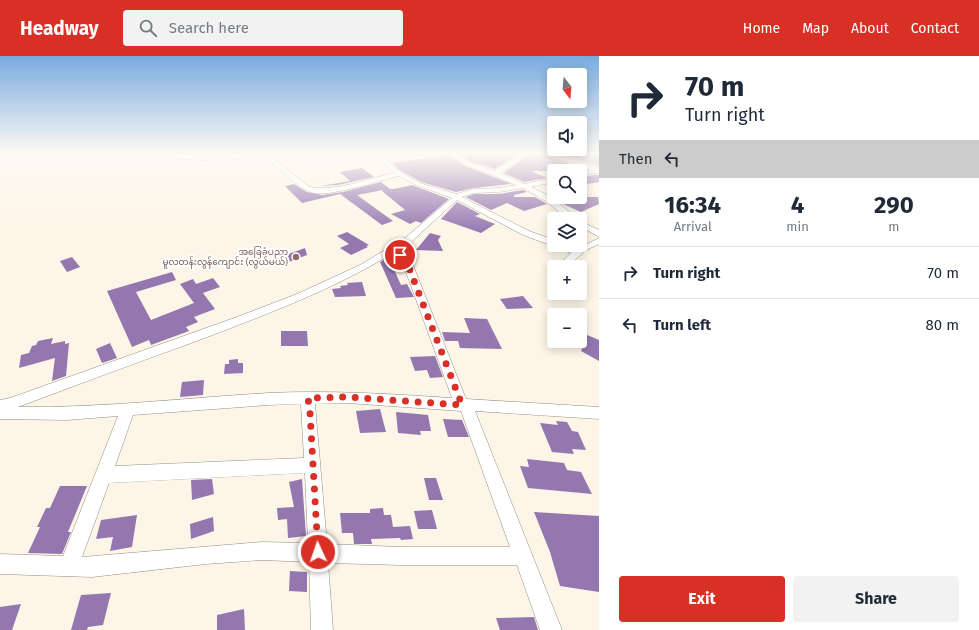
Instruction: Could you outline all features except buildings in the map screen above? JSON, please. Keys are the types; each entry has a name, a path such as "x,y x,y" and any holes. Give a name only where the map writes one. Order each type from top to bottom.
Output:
{"street":[{"path":"297,180 306,187 315,191 343,187 374,180"},
{"path":"410,180 418,184 457,197 526,233 547,241"},
{"path":"509,180 550,200 565,212"},
{"path":"0,406 31,397 248,318 301,296 363,267 394,249 424,227 457,197 464,193 523,186 547,181"},
{"path":"587,227 599,234"},
{"path":"587,246 599,241"},
{"path":"394,249 406,260 551,630"},
{"path":"568,260 577,252"},
{"path":"26,413 26,408 31,397"},
{"path":"0,413 67,414 262,400 347,397 599,413"},
{"path":"308,398 322,630"},
{"path":"69,566 128,410"},
{"path":"104,475 313,465"},
{"path":"0,564 92,567 206,555 262,551 401,556 523,556"}],"place":[{"name":"အခြေခံပညာ မူလတန်းလွန်ကျောင်း (လွယ်မယ်)","path":"296,257"}],"route":[{"path":"318,552 308,398 347,397 462,405 406,260 400,255"}]}
